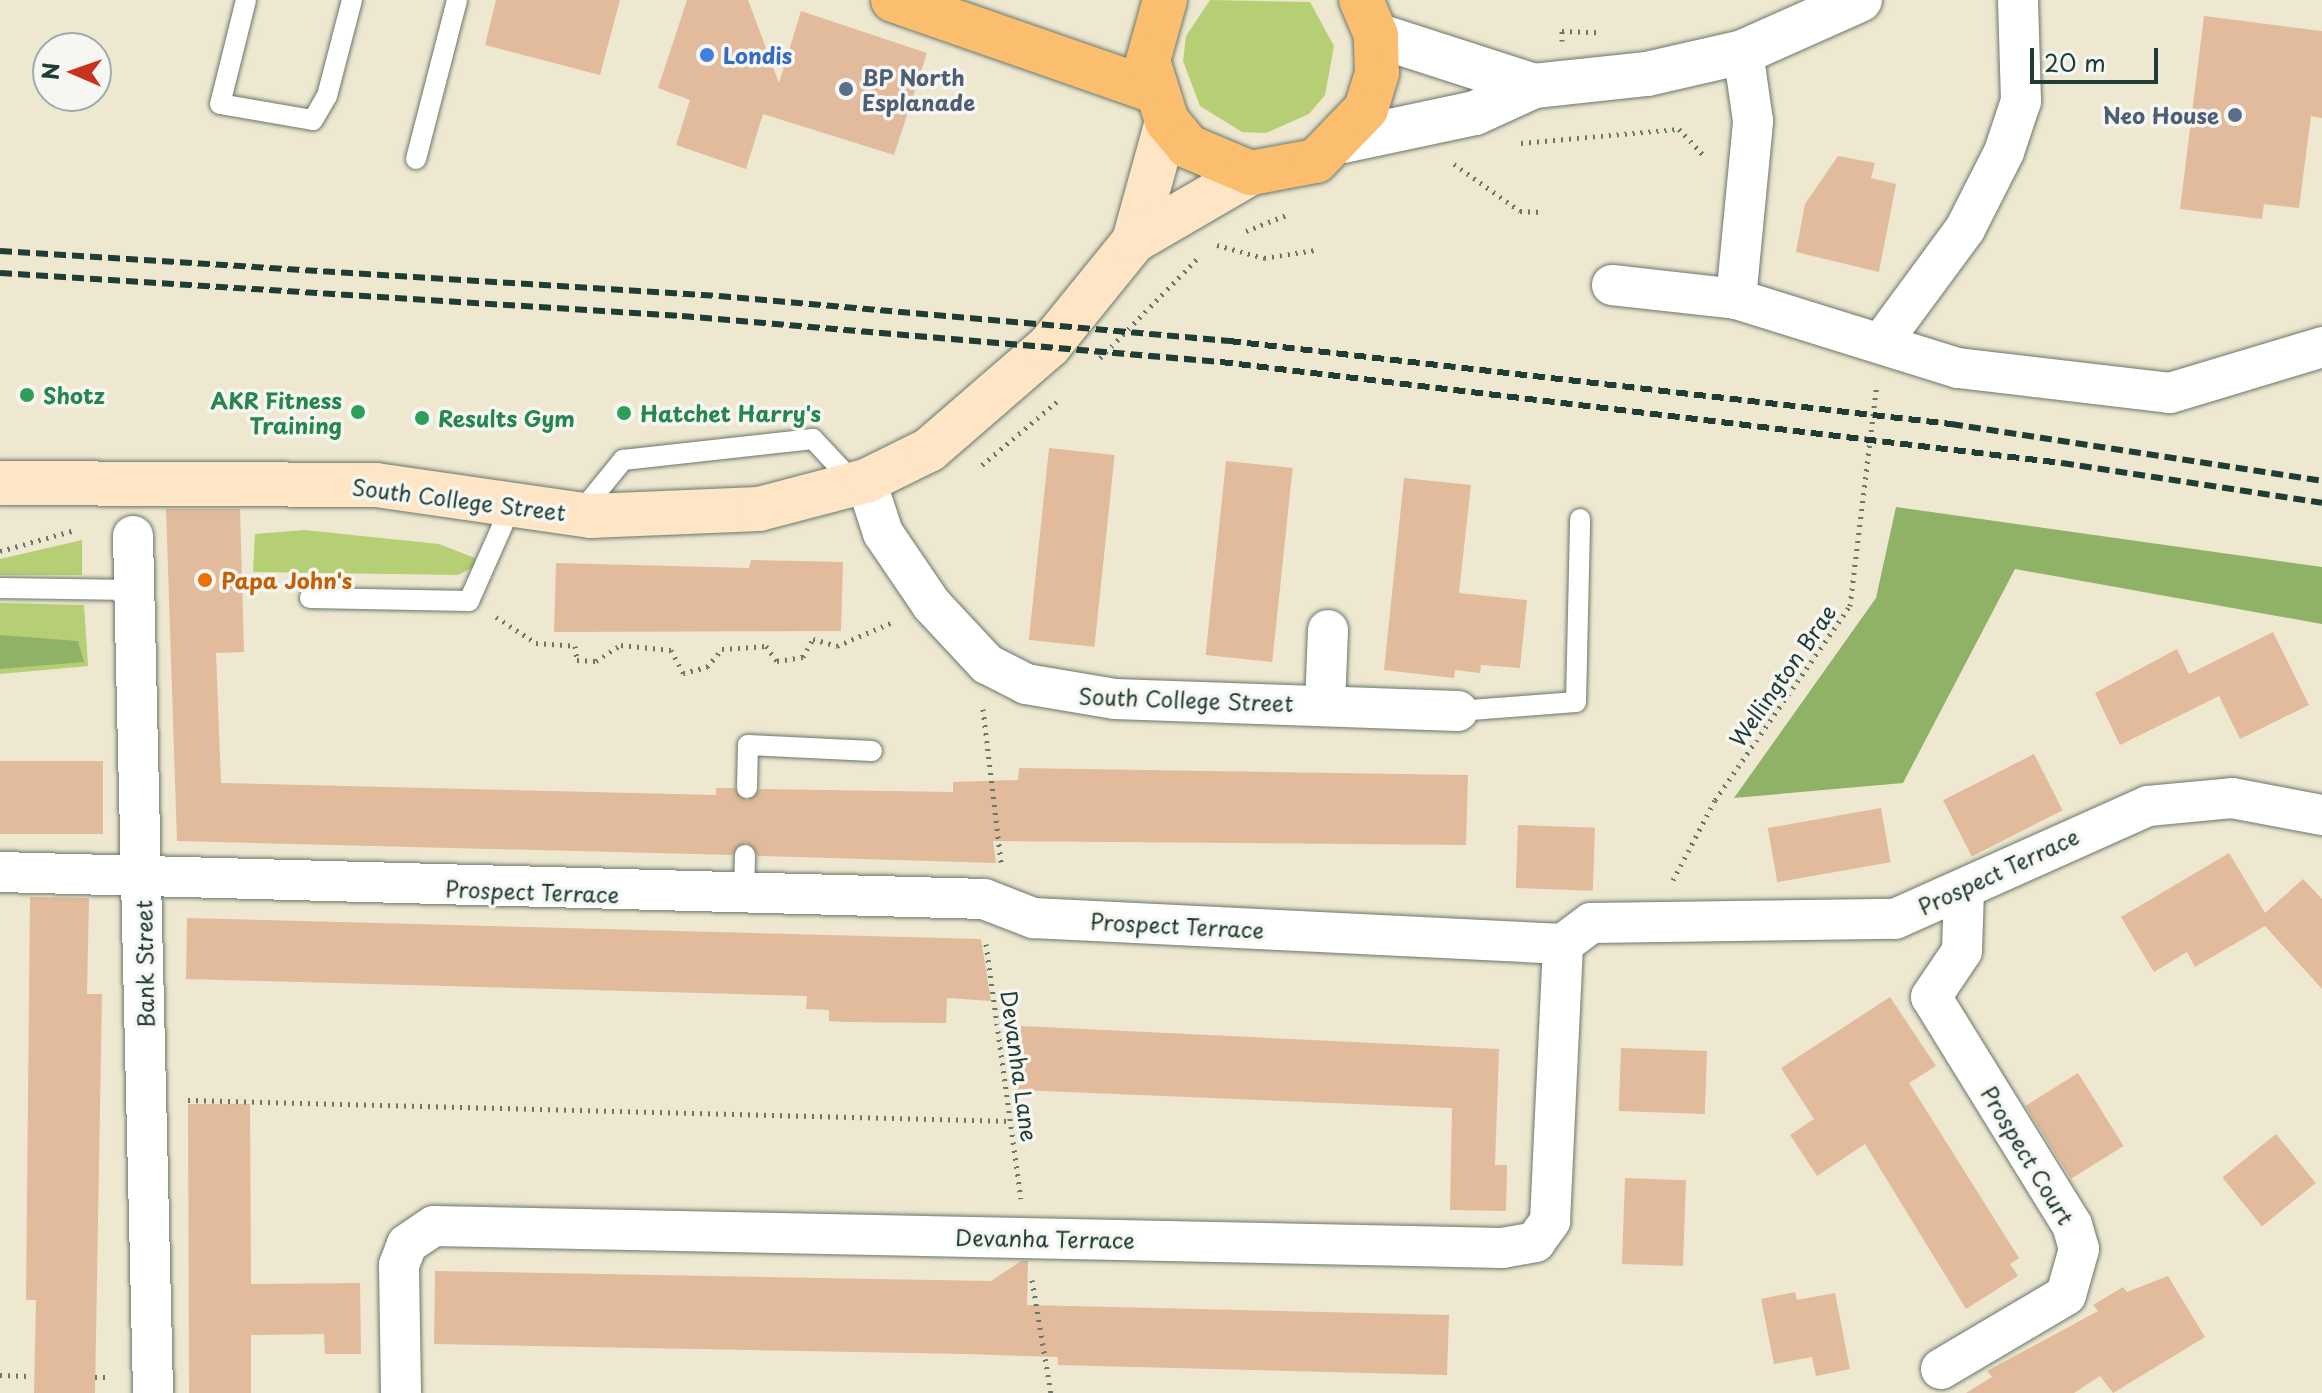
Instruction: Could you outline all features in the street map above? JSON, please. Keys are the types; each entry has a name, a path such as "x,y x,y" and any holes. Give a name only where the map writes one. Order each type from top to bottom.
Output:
{"main road":[{"path":"893,0 1160,105"},
{"path":"1165,0 1151,32 1160,105 1189,147 1251,173 1316,161 1343,141 1373,85 1370,12"},
{"name":"South College Street","path":"1134,241 1160,105"},
{"name":"South College Street","path":"0,483 376,485 579,514 759,509 860,482 964,425 1049,346 1134,241 1251,173"}],"street":[{"path":"1343,141 1475,113 1534,86 1647,74 1743,52 1860,0"},
{"path":"1879,359 1965,229 2004,152 2021,101 2018,0"},
{"path":"1370,12 1534,86"},
{"path":"1736,299 1753,121 1743,52"},
{"path":"1612,285 1736,299 1879,359 2170,393 2322,347"},
{"name":"South College Street","path":"860,482 883,533 932,605 987,664 1049,693 1458,711"},
{"name":"Bank Street","path":"133,536 153,1393"},
{"name":"South College Street","path":"1325,705 1328,630"},
{"name":"Prospect Terrace","path":"0,872 744,898 984,899 1033,918 1563,944 1591,923 1895,919 1964,891 2148,806 2232,798 2322,815"},
{"name":"Prospect Court","path":"1941,1369 2066,1295 2079,1249 2072,1225 1931,997 1962,951 1964,891"},
{"name":"Devanha Terrace","path":"401,1393 399,1265 407,1244 434,1226 1027,1252 1502,1248 1535,1242 1550,1221 1563,944"}],"lane":[{"path":"246,0 220,104 313,120 327,96 352,0"},
{"path":"416,159 457,0"},
{"path":"579,514 623,460 813,439 860,482"},
{"path":"310,598 469,601 511,506"},
{"name":"South College Street","path":"1458,711 1576,702 1580,519"},
{"path":"0,588 132,590"},
{"path":"747,788 748,745 872,751"},
{"path":"744,898 745,855"}],"path":[{"path":"1504,145 1679,129 1701,146 1711,170"},
{"path":"1438,159 1481,177 1520,211 1541,212"},
{"path":"1239,233 1294,211"},
{"path":"1094,364 1212,244 1226,238"},
{"path":"1212,244 1264,258 1315,250"},
{"name":"Wellington Brae","path":"1653,924 1715,800 1850,606 1879,359"},
{"path":"1040,419 1072,386"},
{"path":"0,551 88,526"},
{"path":"469,601 536,643 575,646 577,660 596,661 621,645 671,650 683,673 707,667 722,649 766,646 777,661 803,657 813,639 837,646 932,605"},
{"path":"987,664 982,704 999,836"},
{"name":"Devanha Lane","path":"984,899 1027,1252 1051,1393"},
{"path":"147,1099 1012,1121"},
{"path":"0,1375 30,1376"}],"green space":[{"path":"1210,0 1310,2 1334,46 1325,95 1309,114 1266,133 1242,132 1200,106 1183,61 1186,36"},
{"path":"1896,507 2322,567 2322,624 2015,569 1903,783 1734,798 1876,598"},
{"path":"304,530 439,544 475,558 476,566 458,575 253,572 255,534"},
{"path":"82,540 82,575 0,575 0,559"},
{"path":"0,603 84,605 88,666 0,674"},
{"path":"0,635 78,641 84,662 0,669"}],"building":[{"path":"496,0 620,0 600,75 485,45"},
{"path":"687,0 748,0 779,83 801,11 927,53 894,155 763,114 746,169 676,145 690,100 658,88"},
{"name":"Neo House","path":"2204,16 2322,31 2322,118 2311,116 2299,208 2264,204 2262,219 2180,209"},
{"path":"1838,156 1875,163 1871,178 1896,184 1879,272 1796,252 1805,204"},
{"path":"1049,448 1115,455 1094,647 1029,640"},
{"path":"1226,461 1293,468 1272,662 1206,655"},
{"path":"1404,478 1471,485 1459,593 1527,600 1520,668 1481,665 1480,673 1455,670 1454,678 1384,670"},
{"path":"166,509 240,509 244,652 216,653 221,783 716,795 716,788 734,788 747,801 760,789 953,792 953,782 1018,780 1019,768 1468,775 1466,845 993,841 996,863 758,856 746,842 732,855 177,841"},
{"path":"751,560 843,562 841,631 554,632 556,563 749,568"},
{"path":"2273,632 2309,705 2240,739 2219,696 2120,745 2095,693 2177,649 2189,674"},
{"path":"2034,754 2063,810 1972,856 1943,800"},
{"path":"0,761 103,761 103,834 0,834"},
{"path":"1881,808 1891,862 1777,882 1768,828"},
{"path":"1518,825 1595,828 1593,891 1516,888"},
{"path":"2229,853 2265,913 2303,879 2322,899 2322,989 2265,926 2195,967 2187,952 2154,972 2121,917"},
{"path":"30,897 89,898 87,994 102,994 95,1393 34,1393 36,1300 26,1300"},
{"path":"187,918 981,939 991,1001 947,998 946,1023 846,1022 829,1021 829,1010 806,1009 807,996 186,979"},
{"path":"1890,997 1936,1066 1909,1083 2019,1258 2010,1264 2018,1276 1966,1309 1865,1144 1817,1176 1790,1135 1814,1119 1781,1068"},
{"path":"1021,1026 1499,1049 1495,1165 1507,1165 1506,1211 1450,1210 1452,1108 1018,1090"},
{"path":"1621,1048 1707,1051 1705,1114 1619,1111"},
{"path":"2078,1073 2124,1146 2071,1179 2025,1106"},
{"path":"188,1104 250,1104 251,1284 360,1283 361,1354 325,1354 324,1334 251,1335 251,1393 189,1393"},
{"path":"2276,1134 2316,1183 2262,1226 2222,1177"},
{"path":"1625,1178 1686,1180 1683,1266 1622,1264"},
{"path":"1021,1261 1028,1261 1027,1305 1449,1315 1447,1375 1058,1365 1058,1357 965,1354 434,1344 435,1271 991,1281"},
{"path":"2168,1276 2205,1337 2113,1393 2100,1376 2074,1393 1966,1393 1992,1377 1987,1371 2098,1311 2093,1305 2123,1287 2127,1292"},
{"path":"1795,1292 1797,1300 1835,1293 1850,1369 1816,1376 1812,1357 1774,1364 1761,1299"}],"railway":[{"path":"0,251 719,296 1229,341 1951,424 2322,481"},
{"path":"0,273 682,316 1221,362 2062,463 2322,503"}],"place":[{"name":"Londis","path":"707,55"},
{"name":"BP North Esplanade","path":"846,89"},
{"name":"Neo House","path":"2235,115"},
{"name":"Shotz","path":"27,395"},
{"name":"AKR Fitness Training","path":"358,412"},
{"name":"Hatchet Harry's","path":"624,413"},
{"name":"Results Gym","path":"422,418"},
{"name":"Papa John's","path":"205,580"}]}
